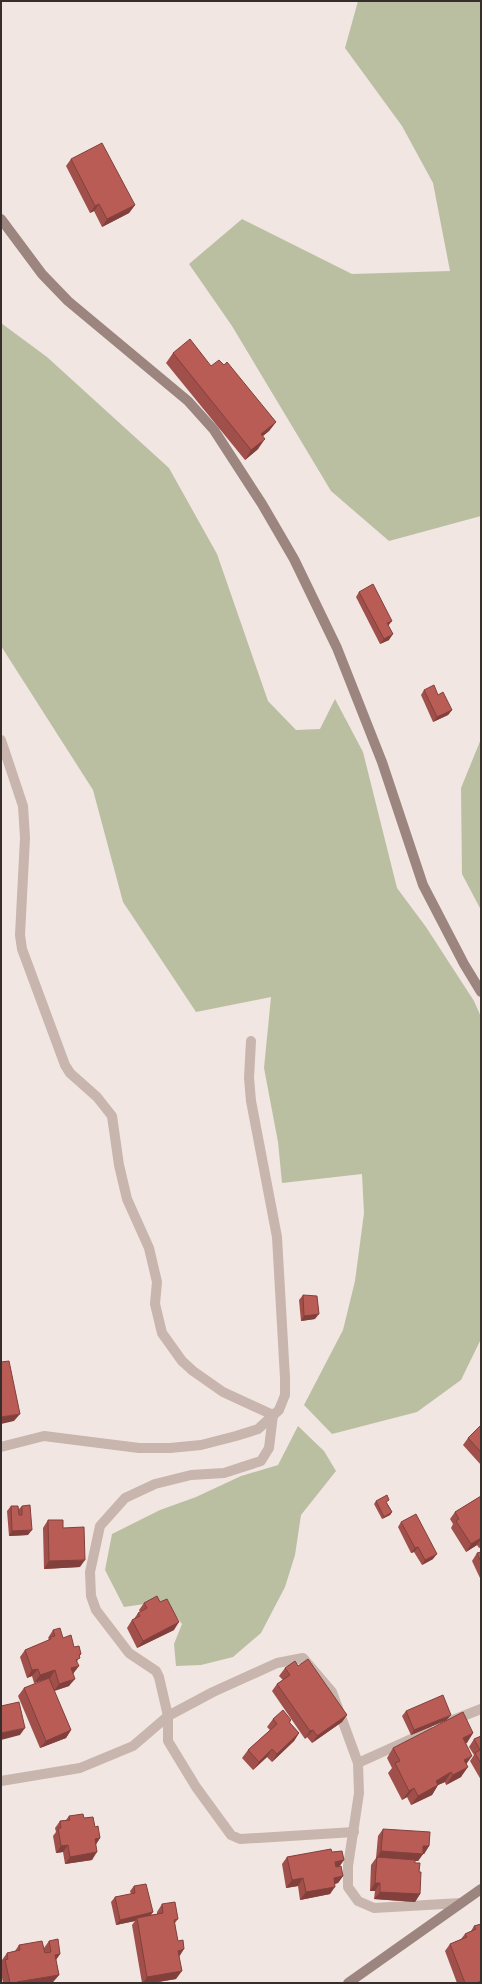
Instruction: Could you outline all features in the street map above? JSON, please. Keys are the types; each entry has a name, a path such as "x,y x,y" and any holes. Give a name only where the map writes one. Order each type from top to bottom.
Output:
{"main road":[{"path":"1,219 42,274 68,301 188,401 214,430 262,504 294,559 337,648 382,762 423,885 464,964 481,992"},
{"path":"348,1983 481,1889"}],"street":[{"path":"1,740 23,806 25,838 20,935 22,949 65,1065 70,1073 97,1097 112,1116 119,1165 127,1199 149,1248 157,1282 155,1304 162,1333 182,1361 193,1371 223,1392 273,1415"},
{"path":"1,1448 44,1436 139,1448 170,1448 201,1445 258,1429 279,1410 285,1395 285,1378 277,1237 249,1084 251,1041"},
{"path":"273,1415 269,1448 260,1461 224,1473 191,1475 155,1484 125,1498 100,1526 90,1572 92,1596 96,1610 129,1653 156,1671 168,1716 168,1741 196,1787 231,1835 240,1839 354,1832"},
{"path":"1,1781 80,1768 133,1746 168,1716 213,1692 277,1663 303,1658 332,1692 358,1762 359,1793 348,1866 348,1887 358,1901 374,1908 461,1903"},
{"path":"358,1762 481,1709"}],"green space":[{"path":"358,1 481,1 481,516 389,541 331,491 232,326 189,264 242,219 352,274 450,271 433,183 402,126 345,48"},
{"path":"1,323 47,357 169,468 217,554 268,701 296,730 320,729 335,699 363,752 397,888 426,927 474,1001 481,1017 481,1339 461,1380 417,1412 332,1434 304,1405 343,1330 355,1281 364,1213 362,1174 282,1183 278,1142 264,1068 271,997 196,1012 123,902 93,790 1,646"},
{"path":"481,739 481,910 462,874 461,788"},
{"path":"298,1426 324,1451 336,1471 301,1515 295,1555 285,1587 261,1633 233,1657 201,1665 176,1666 174,1644 182,1624 165,1601 124,1607 105,1570 112,1534 160,1510 196,1497 241,1476 278,1465"}],"building":[{"path":"102,143 135,205 107,219 99,204 95,206 71,159"},
{"path":"190,339 211,366 219,360 224,365 227,362 276,422 261,434 265,439 251,450 173,353"},
{"path":"373,584 392,621 387,623 393,634 384,639 359,592"},
{"path":"434,685 438,695 443,692 452,710 437,717 424,690"},
{"path":"303,1295 317,1296 319,1314 304,1316"},
{"path":"9,1361 20,1414 1,1417 1,1362"},
{"path":"481,1425 481,1452 468,1438"},
{"path":"387,1495 389,1500 386,1502 392,1512 384,1517 376,1501"},
{"path":"481,1496 481,1538 471,1544 456,1521 459,1519 455,1512"},
{"path":"30,1505 32,1530 12,1531 11,1506 18,1506 19,1515 22,1515 22,1506"},
{"path":"416,1514 437,1554 425,1560 418,1547 415,1548 401,1522"},
{"path":"48,1520 63,1520 63,1528 84,1527 85,1560 49,1561"},
{"path":"481,1552 481,1562 477,1553"},
{"path":"157,1596 160,1602 167,1599 179,1622 143,1641 132,1620 140,1616 138,1613 147,1608 144,1603"},
{"path":"60,1628 63,1638 71,1635 74,1647 79,1646 81,1654 79,1655 80,1658 76,1660 79,1666 71,1668 75,1679 59,1684 55,1670 40,1675 38,1669 32,1670 25,1650 51,1639 50,1637 55,1636 53,1630"},
{"path":"308,1659 347,1715 317,1736 313,1730 310,1731 277,1684 290,1675 285,1668 295,1661 298,1666"},
{"path":"49,1678 71,1730 46,1741 24,1688"},
{"path":"443,1695 451,1715 414,1730 406,1711"},
{"path":"19,1702 25,1728 1,1733 1,1706"},
{"path":"283,1710 291,1720 289,1722 299,1733 277,1754 272,1749 259,1762 248,1750 277,1724 273,1719"},
{"path":"463,1712 473,1733 463,1738 472,1756 464,1760 468,1767 453,1775 451,1772 436,1781 438,1785 418,1796 414,1788 409,1791 395,1763 400,1761 393,1748"},
{"path":"481,1736 481,1764 475,1753 480,1750 474,1739"},
{"path":"83,1814 84,1818 93,1817 95,1827 98,1826 100,1838 95,1839 97,1852 70,1857 68,1845 61,1846 58,1828 61,1828 60,1821 70,1820 69,1816"},
{"path":"383,1829 430,1832 429,1846 423,1846 423,1854 381,1851"},
{"path":"331,1849 332,1852 342,1851 344,1860 335,1862 336,1867 341,1866 343,1876 334,1878 335,1887 306,1892 303,1878 292,1880 287,1857"},
{"path":"377,1857 415,1860 415,1863 420,1863 420,1894 380,1892 380,1883 375,1883"},
{"path":"146,1884 153,1912 120,1920 115,1897 135,1893 134,1886"},
{"path":"175,1902 178,1919 174,1920 178,1941 183,1940 184,1949 178,1951 182,1971 147,1977 137,1918 163,1913 162,1904"},
{"path":"481,1924 481,1981 476,1983 465,1983 450,1944 467,1937 465,1934 476,1929 474,1926"},
{"path":"58,1939 60,1954 55,1955 59,1975 10,1983 5,1960 8,1959 7,1953 20,1950 19,1945 42,1941 45,1953 51,1952 49,1941"}]}
